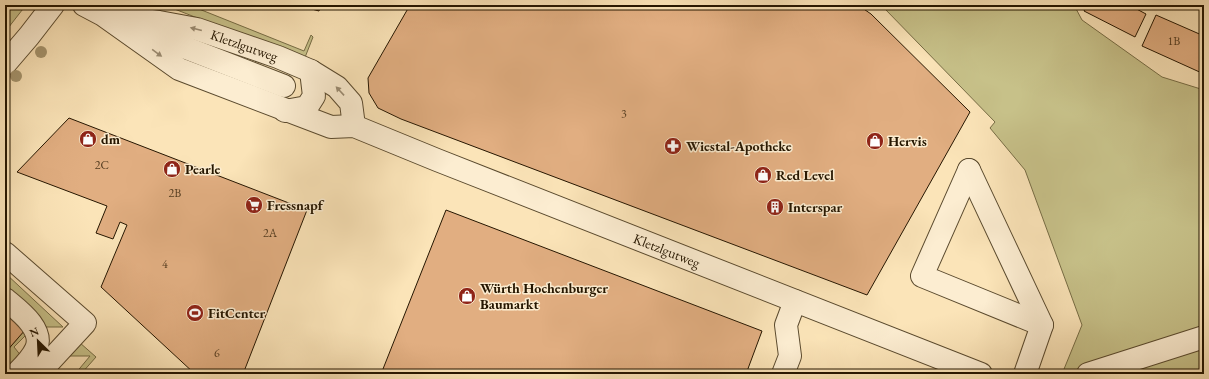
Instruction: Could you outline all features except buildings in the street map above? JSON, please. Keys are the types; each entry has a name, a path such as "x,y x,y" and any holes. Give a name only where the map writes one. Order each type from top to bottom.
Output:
{"street":[{"path":"5,64 53,5"},
{"path":"94,10 284,86"},
{"name":"Kletzlgutweg","path":"94,10 197,29 278,57 311,71 337,87 351,103 354,126"},
{"name":"Kletzlgutweg","path":"94,10 179,69 285,111 331,127 354,126 795,301 943,367 981,374"},
{"path":"285,111 307,107 314,96 311,71"},
{"path":"1025,374 1042,325 969,170 922,276 1042,325"},
{"path":"5,253 85,323 38,374"},
{"path":"5,299 28,319 36,334 37,348 18,374"},
{"path":"783,374 790,356 786,325 795,301"},
{"path":"1088,374 1204,338"}],"shaded area":[{"path":"26,5 5,32 5,6"},
{"path":"173,5 189,5 304,51 311,35 313,37 304,60 172,8"},
{"path":"880,5 1074,5 1082,20 1162,77 1204,90 1204,330 1173,342 1068,374 1062,374 1082,325 1025,170 990,128 995,122"},
{"path":"5,273 63,327 42,327 5,292"},
{"path":"25,330 28,333 14,347 22,357 9,374 5,374 5,353"},
{"path":"79,342 96,357 81,374 75,374 90,356 66,356"},
{"path":"1204,346 1204,374 1116,374"}],"place":[{"name":"dm","path":"88,139"},
{"name":"Hervis","path":"875,141"},
{"name":"Wiestal-Apotheke","path":"673,146"},
{"name":"Pearle","path":"172,169"},
{"name":"Red Level","path":"763,175"},
{"name":"Fressnapf","path":"254,205"},
{"name":"Interspar","path":"775,207"},
{"name":"Würth Hochenburger Baumarkt","path":"467,296"},
{"name":"FitCenter","path":"195,313"}]}
